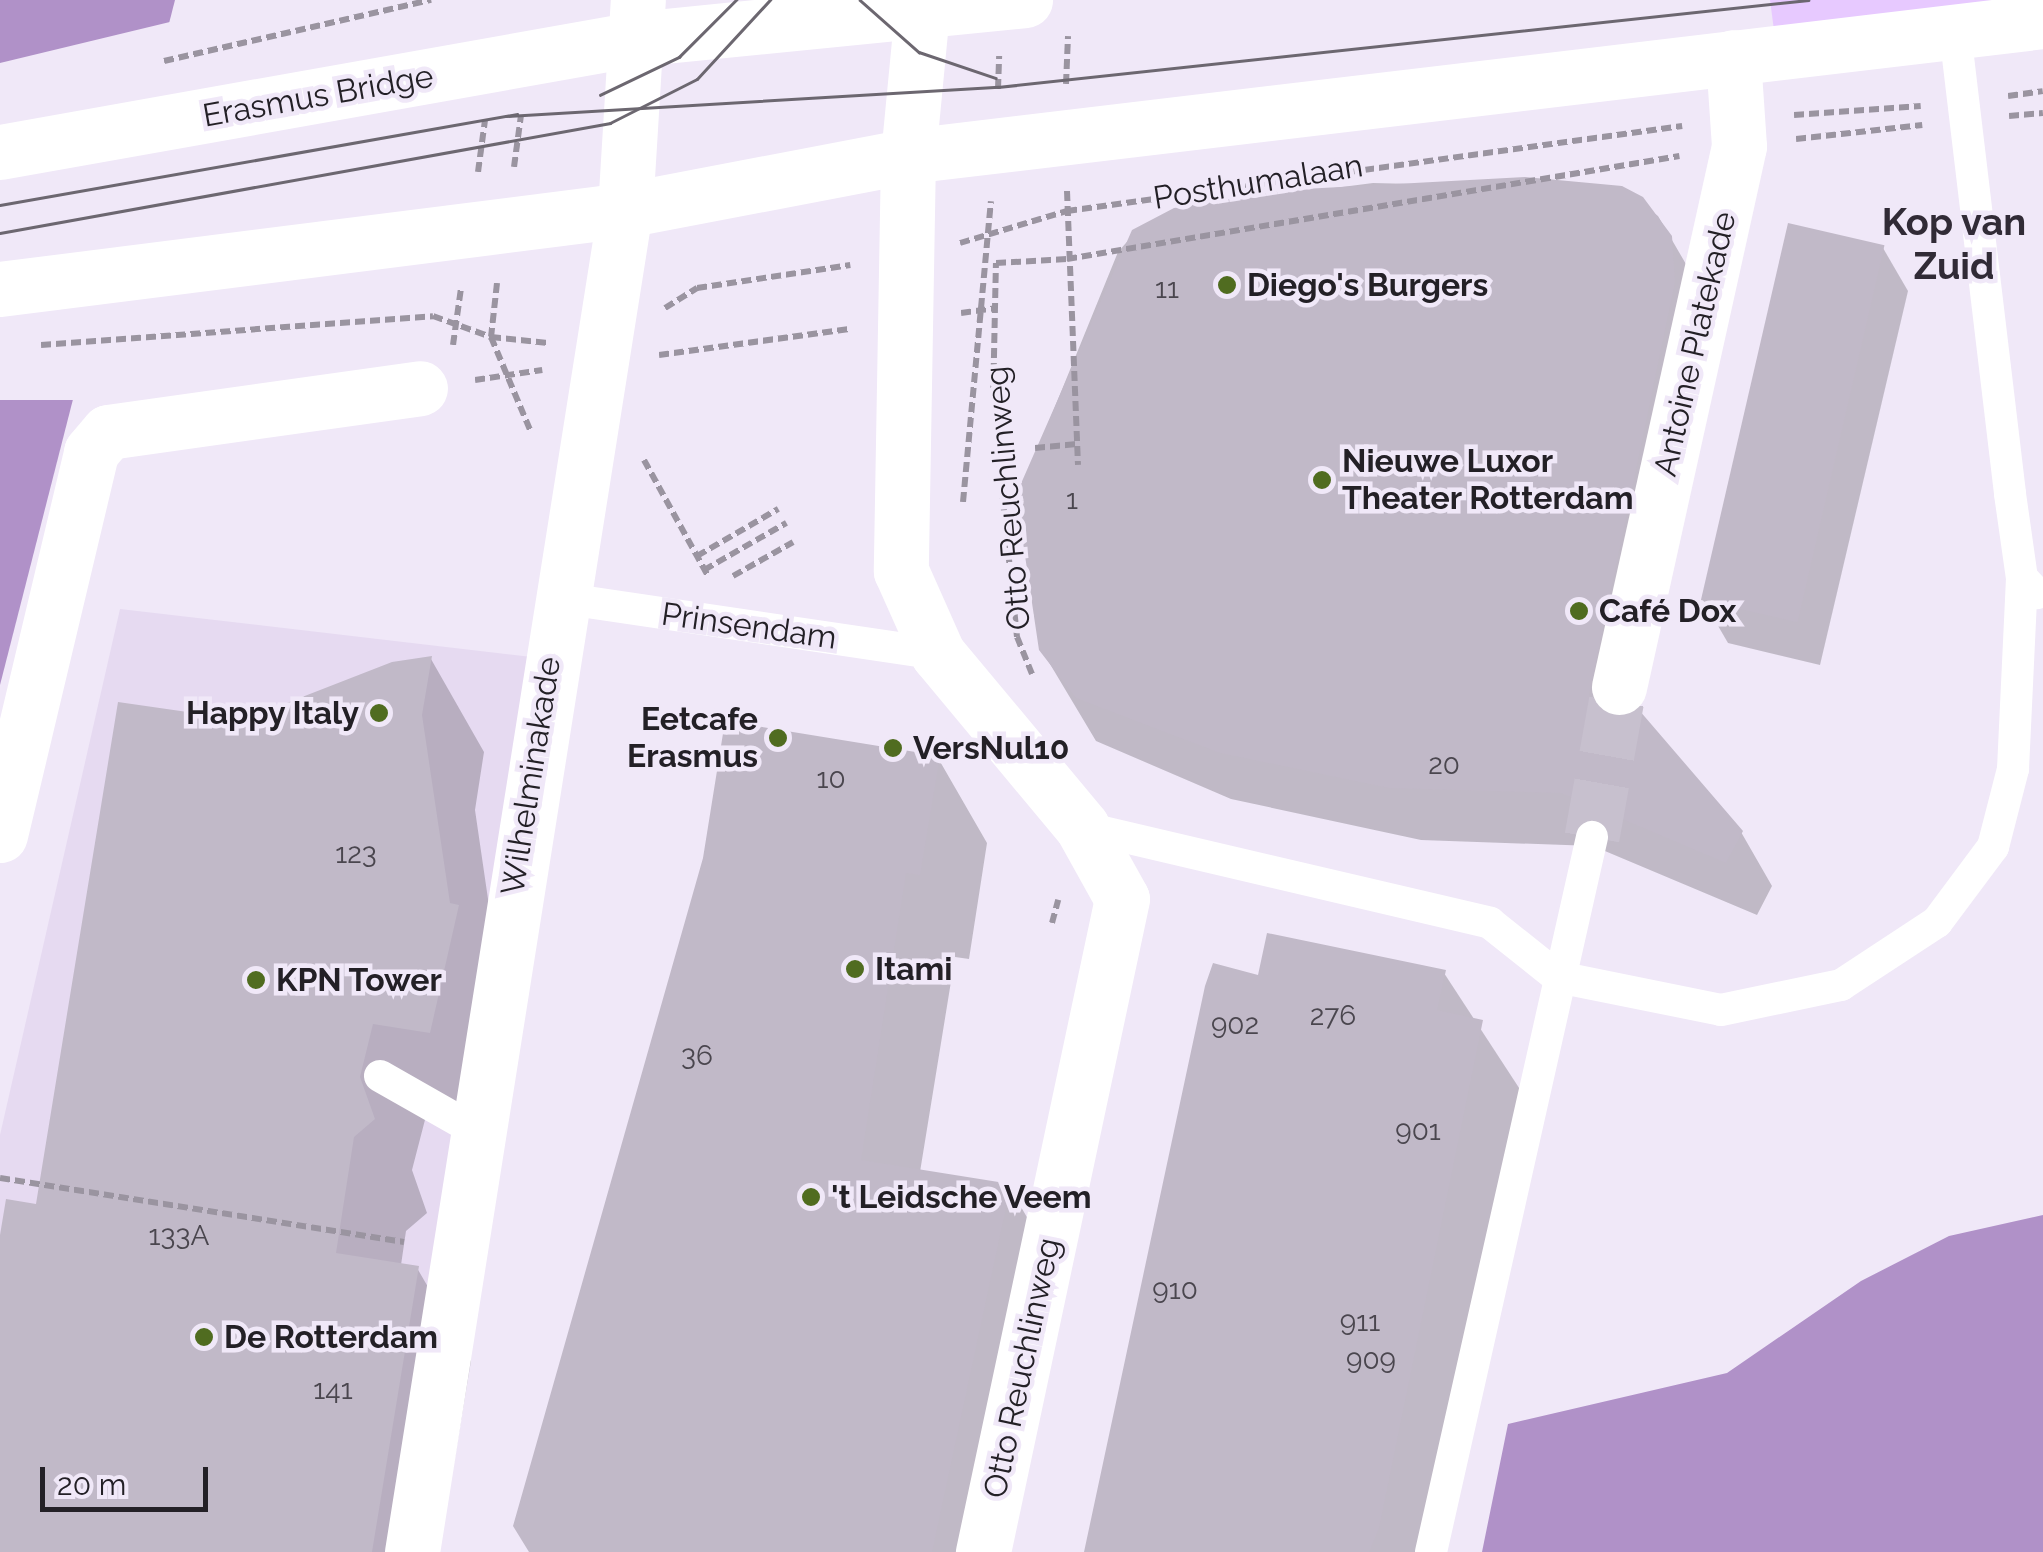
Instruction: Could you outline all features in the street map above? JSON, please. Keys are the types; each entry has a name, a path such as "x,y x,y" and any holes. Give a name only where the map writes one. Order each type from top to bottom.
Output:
{"street":[{"path":"636,19 923,5 1047,10"},
{"path":"908,156 923,5"},
{"name":"Erasmus Bridge","path":"0,152 473,68 636,19"},
{"name":"Wilhelminakade","path":"412,1552 560,598 625,210 636,19"},
{"name":"Posthumalaan","path":"625,210 908,156 2043,22"},
{"name":"Antoine Platekade","path":"1619,687 1739,132 1733,58"},
{"name":"Otto Reuchlinweg","path":"908,156 896,532 909,602 938,654 1082,826 1122,899 983,1552"},
{"path":"0,288 625,210"},
{"path":"0,835 91,452 108,432 420,388"}],"lane":[{"path":"1082,826 1490,923 1558,977 1721,1010 1841,985 1937,922 1993,847 2013,768 2033,590 2010,494 1955,32"},
{"path":"2010,494 2043,507"},
{"name":"Prinsendam","path":"560,598 938,654"},
{"path":"1431,1552 1592,837"},
{"path":"380,1076 477,1131"}],"path":[{"name":"Erasmus Bridge","path":"153,63 431,0"},
{"path":"1047,10 1067,136 1067,259 1078,464"},
{"name":"Posthumalaan","path":"996,263 1067,259 1739,132 1964,111 2043,91"},
{"name":"Posthumalaan","path":"491,337 604,347 698,288 907,256 1067,211 1739,132 1964,111 2043,113"},
{"name":"Otto Reuchlinweg","path":"962,513 988,236"},
{"name":"Otto Reuchlinweg","path":"996,263 998,453 1016,637 1038,686"},
{"path":"20,347 433,316 491,337 508,375 604,347 904,322 996,308"},
{"path":"1035,448 1077,444"},
{"path":"998,453 1012,450"},
{"path":"640,454 714,586 793,542"},
{"path":"697,556 778,509"},
{"path":"704,570 786,523"},
{"path":"0,1178 461,1252"}],"shaded area":[{"path":"0,0 175,0 0,685"},
{"path":"1770,0 2043,0 1775,38"},
{"path":"120,609 575,662 433,1552 0,1552 0,1135"},
{"path":"2043,1215 2043,1552 1482,1552 1508,1424 1727,1373 1861,1281 1949,1236"}],"pier":[{"path":"174,21 76,400 0,400 0,63"}],"building":[{"name":"Nieuwe Luxor Theater Rotterdam","path":"1525,177 1622,186 1643,197 1672,236 1675,282 1589,695 1611,717 1639,710 1743,831 1726,863 1561,793 1389,788 1220,753 1076,698 1039,650 1016,495 1132,230 1174,208 1285,190"},
{"path":"1788,223 1884,245 1797,622 1701,600"},
{"path":"432,656 422,715 450,903 459,905 430,1033 373,1024 360,1077 375,1119 354,1137 336,1253 419,1266 372,1552 0,1552 0,1235 6,1199 36,1204 118,702 243,720 392,662"},
{"name":"'t Leidsche Veem","path":"725,721 940,756 920,875 906,873 861,1160 1011,1184 932,1552 529,1552 513,1526 703,858"},
{"path":"1267,933 1446,970 1437,1010 1483,1020 1379,1528 1369,1552 1084,1552 1205,986 1213,963 1258,975"}],"tunnel":[{"path":"1592,837 1619,687"}],"tram line":[{"path":"600,95 679,57 736,0"},
{"path":"0,233 610,123 697,79 770,0"},
{"path":"860,0 919,52 996,78"},
{"path":"506,116 998,87 1808,0"},
{"path":"0,205 517,114"}],"place":[{"name":"Diego's Burgers","path":"1227,285"},
{"name":"Nieuwe Luxor Theater Rotterdam","path":"1322,480"},
{"name":"Café Dox","path":"1579,611"},
{"name":"Happy Italy","path":"379,713"},
{"name":"Eetcafe Erasmus","path":"778,738"},
{"name":"VersNul10","path":"893,748"},
{"name":"Itami","path":"855,969"},
{"name":"KPN Tower","path":"256,980"},
{"name":"'t Leidsche Veem","path":"811,1197"},
{"name":"De Rotterdam","path":"204,1337"}],"district":[{"name":"Kop van Zuid","path":"1954,244"}]}
